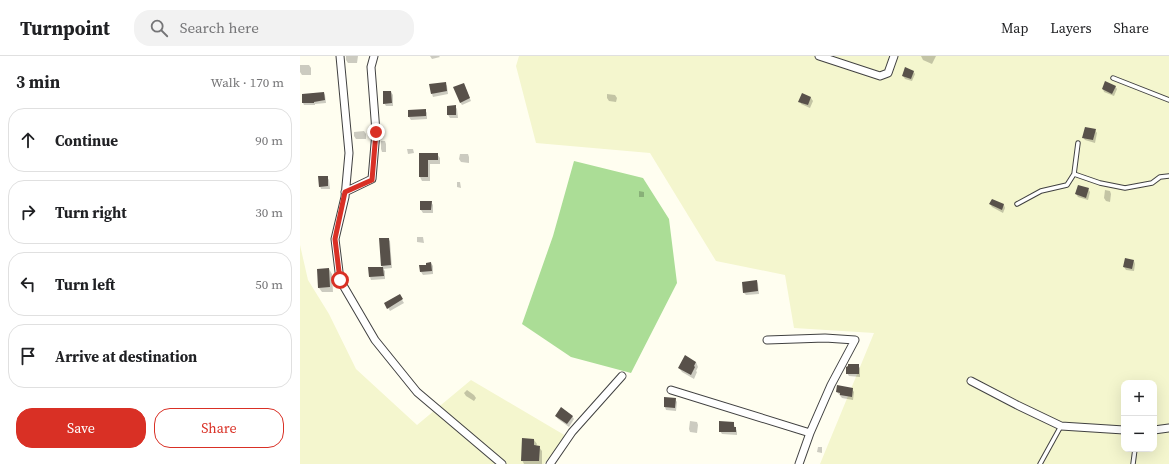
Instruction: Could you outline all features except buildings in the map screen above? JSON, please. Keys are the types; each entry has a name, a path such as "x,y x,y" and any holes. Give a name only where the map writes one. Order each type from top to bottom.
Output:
{"street":[{"path":"340,56 349,153 345,192 335,239 340,280 375,340 417,392 502,464"},
{"path":"345,192 372,180 376,132 371,67 374,56"},
{"path":"819,56 880,76 888,73 894,56"},
{"path":"767,340 825,338 855,340 831,385 798,464"},
{"path":"550,464 572,432 622,376"},
{"path":"971,381 1061,426 1121,430"},
{"path":"671,390 810,433"},
{"path":"1157,430 1169,428"}],"lane":[{"path":"1113,78 1169,100"},
{"path":"1017,204 1041,191 1068,184 1074,174 1078,143"},
{"path":"1074,174 1100,183 1125,188 1152,183 1160,177 1169,176"},
{"path":"1040,464 1061,426"},
{"path":"1133,464 1135,452"}],"green space":[{"path":"519,56 1169,56 1169,464 820,464 874,333 794,328 785,275 716,261 650,153 536,143 516,66"},
{"path":"574,161 643,178 669,219 677,283 631,373 571,357 522,324 553,236"},
{"path":"300,245 308,280 329,314 356,369 417,425 471,380 566,436 544,464 300,464"}],"route":[{"path":"340,280 335,239 345,192 372,180 376,132"}]}
